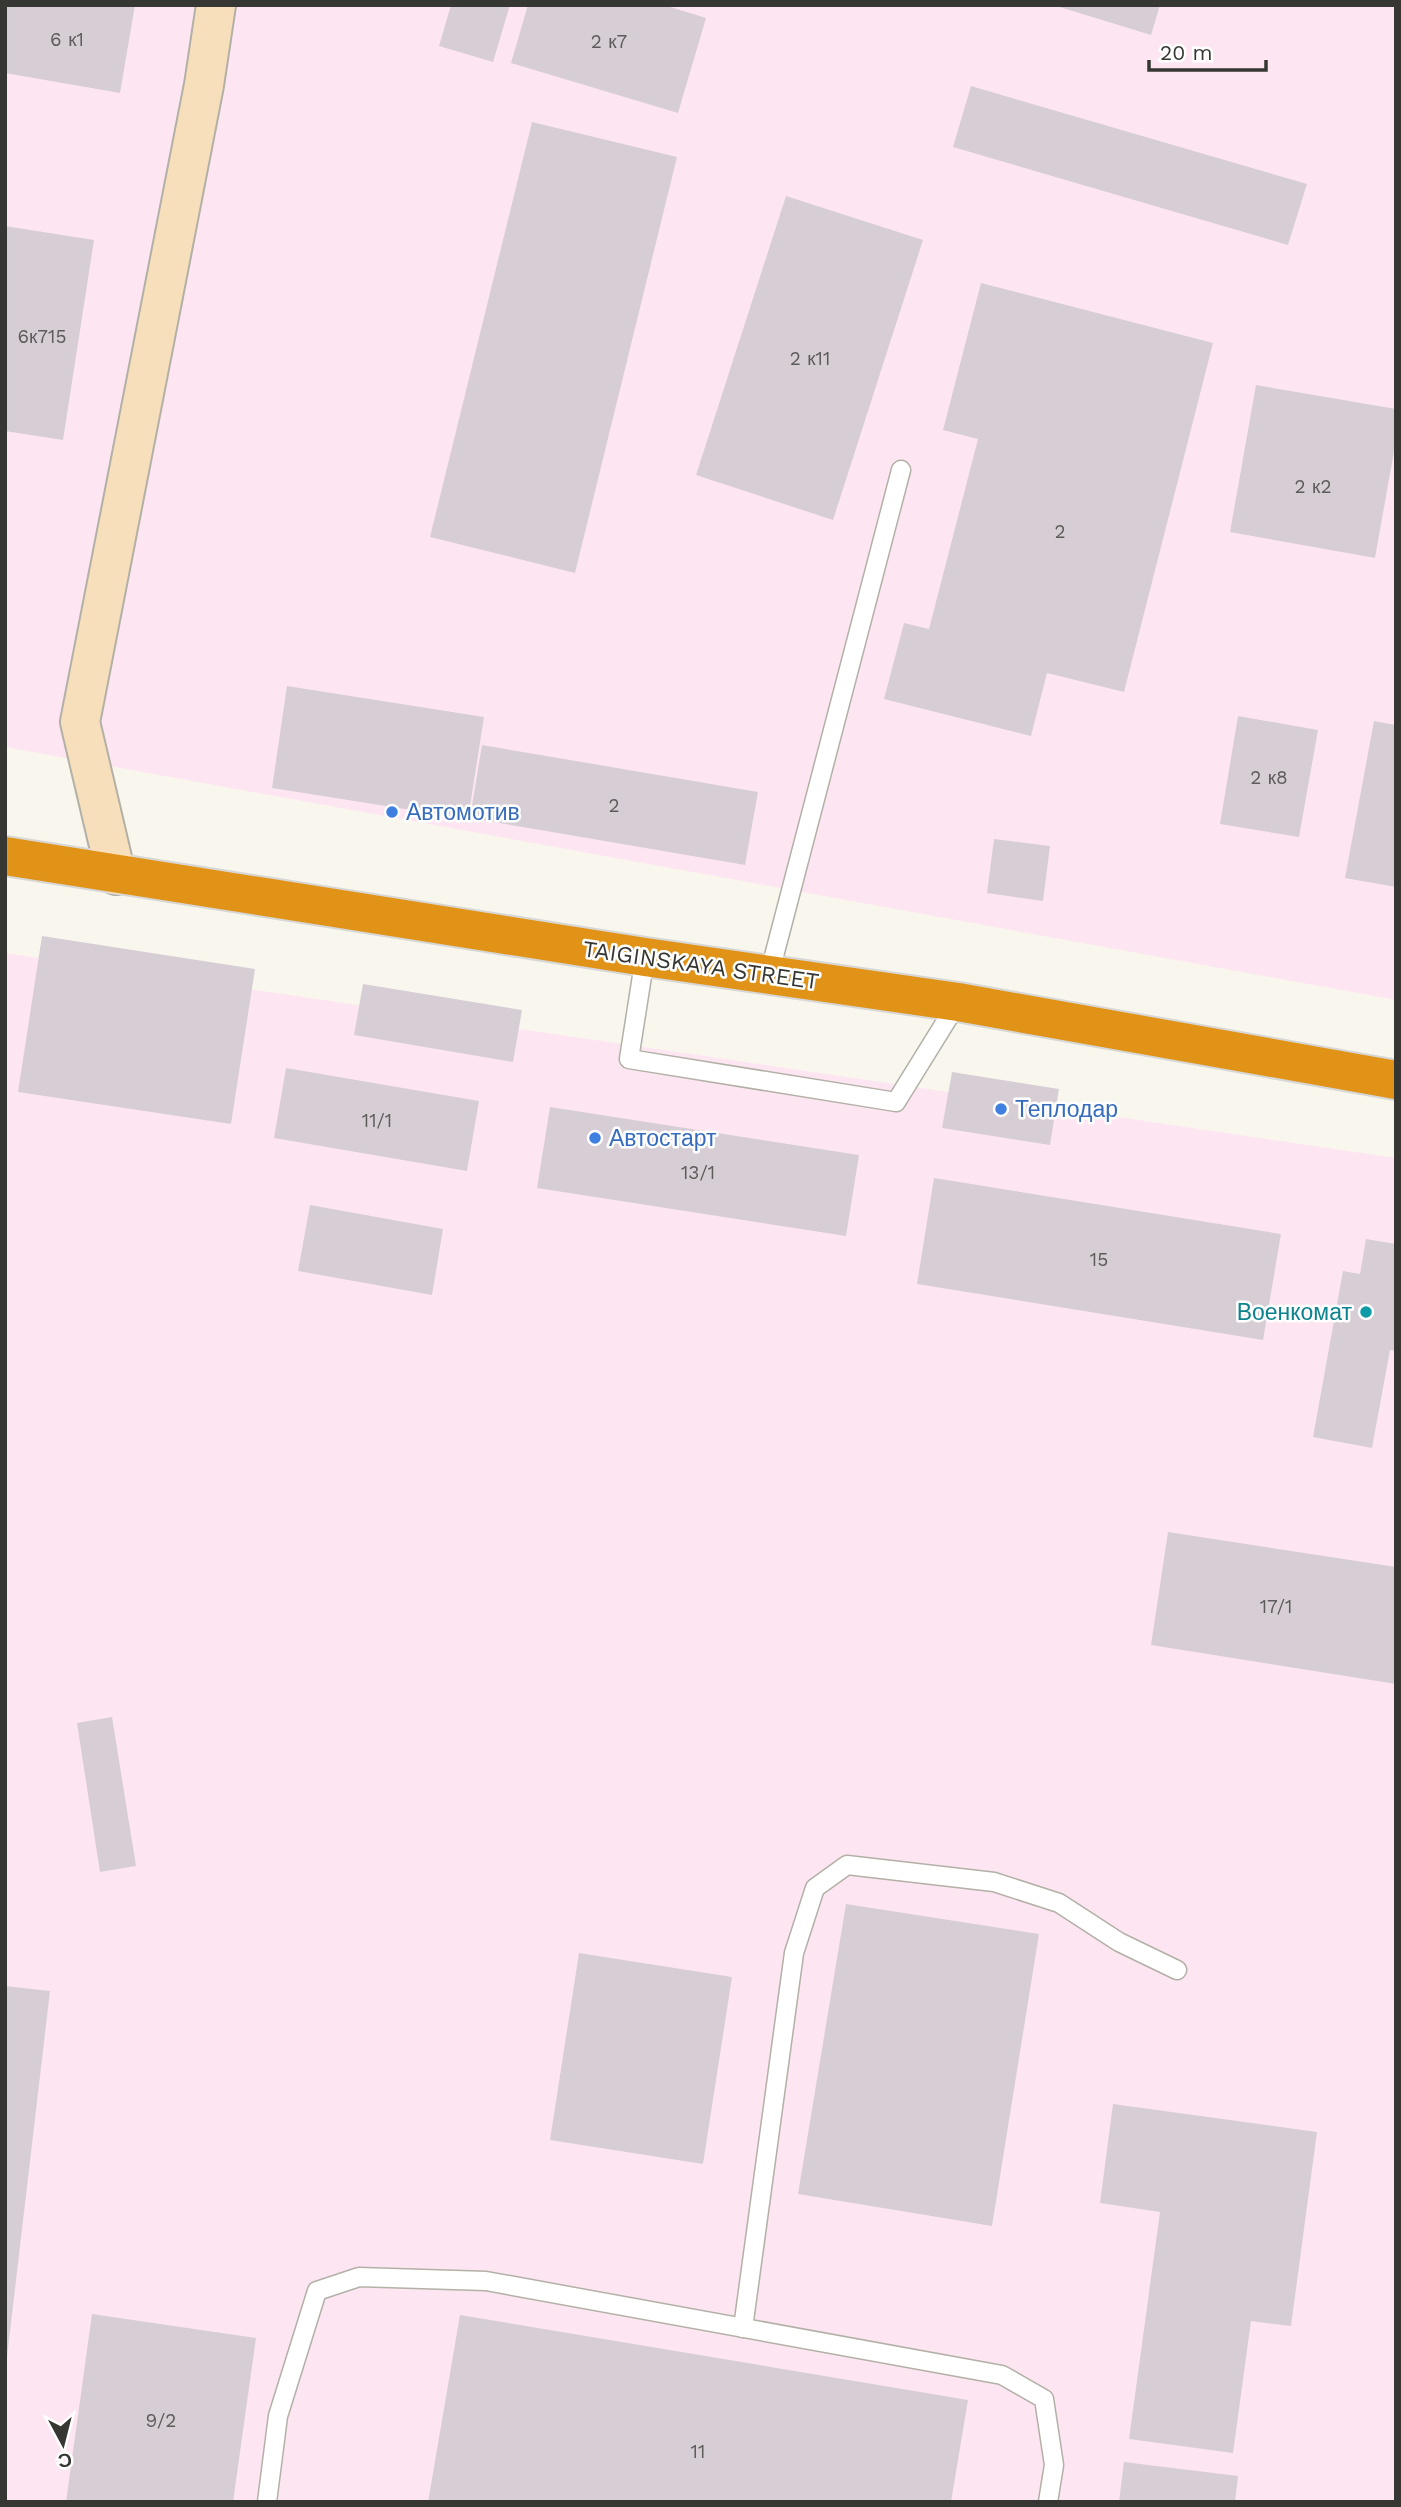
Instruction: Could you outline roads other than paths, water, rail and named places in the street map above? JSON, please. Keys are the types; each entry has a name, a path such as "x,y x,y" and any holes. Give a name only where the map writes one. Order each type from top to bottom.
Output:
{"highway":[{"name":"TAIGINSKAYA STREET","path":"5,856 645,957 958,1002 1396,1080"}],"street":[{"path":"116,875 80,722 205,85 216,5"}],"lane":[{"path":"769,975 901,470"},
{"path":"645,957 629,1059 896,1102 958,1002"},
{"path":"743,2328 794,1953 815,1888 847,1865 994,1882 1059,1903 1119,1942 1177,1970"},
{"path":"267,2502 278,2416 317,2291 359,2277 486,2281 1002,2375 1044,2399 1055,2465 1048,2502"}],"place":[{"name":"Автомотив","path":"392,812"},
{"name":"Теплодар","path":"1001,1109"},
{"name":"Автостарт","path":"595,1138"},
{"name":"Военкомат","path":"1366,1312"}]}
